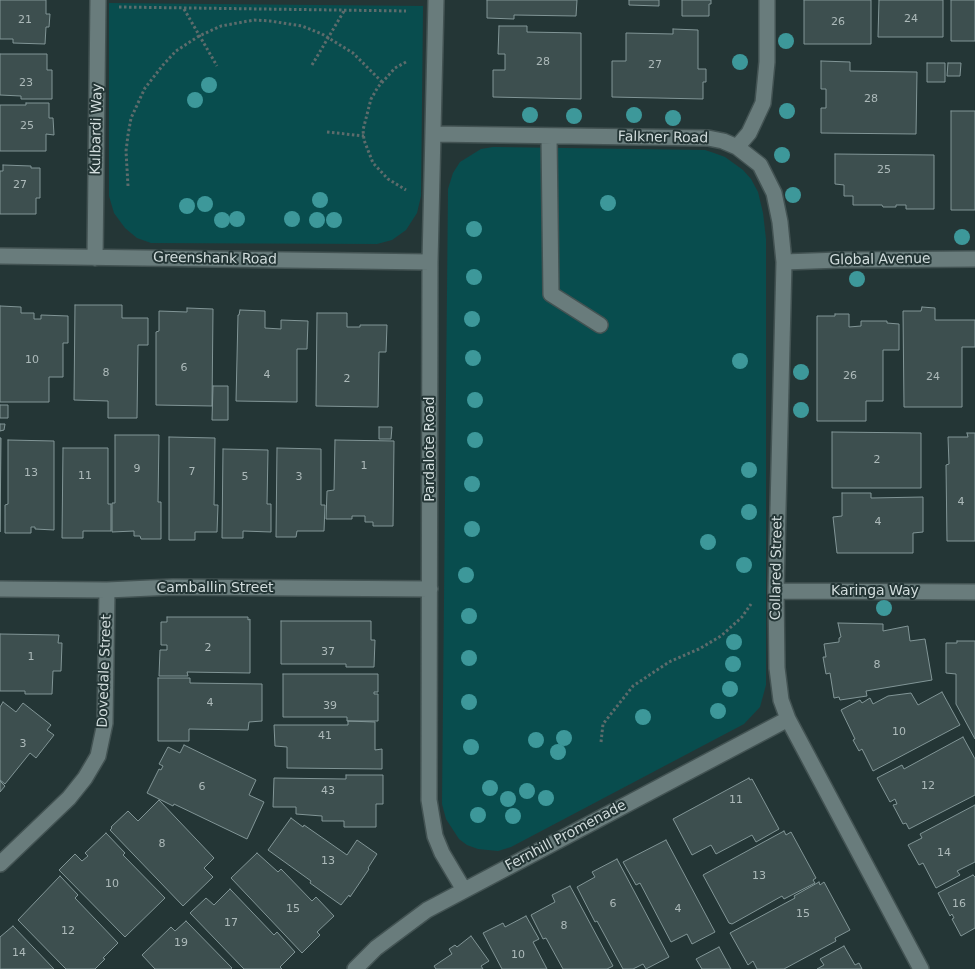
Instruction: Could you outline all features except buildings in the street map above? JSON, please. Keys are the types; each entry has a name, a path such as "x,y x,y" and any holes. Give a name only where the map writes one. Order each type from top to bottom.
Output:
{"street":[{"name":"Pardalote Road","path":"436,0 430,262 429,800 435,836 442,853 464,890"},
{"path":"737,147 749,133 763,103 767,62 767,0"},
{"name":"Kulbardi Way","path":"95,258 98,3"},
{"name":"Falkner Road","path":"433,134 708,138 723,141 737,147"},
{"path":"549,136 551,294 600,325"},
{"name":"Collared Street","path":"737,147 760,165 774,193 780,222 784,262 776,591 778,682 781,700 788,719 921,969"},
{"name":"Greenshank Road","path":"0,256 430,262"},
{"name":"Global Avenue","path":"784,262 975,259"},
{"name":"Camballin Street","path":"0,589 107,590 172,587 430,589"},
{"name":"Dovedale Street","path":"0,864 69,798 85,778 98,756 105,722 107,590"},
{"name":"Karinga Way","path":"776,591 975,592"},
{"name":"Fernhill Promenade","path":"355,969 376,948 428,910 788,719"}],"path":[{"path":"98,3 184,8 406,11"},
{"path":"184,8 216,66"},
{"path":"312,65 345,11"},
{"path":"128,186 126,151 128,135 132,118 145,88 176,51 199,36 221,26 254,20 302,26 329,38 353,53 382,82"},
{"path":"406,62 396,68 382,82 371,99 366,114 364,136 366,149 373,163 388,179 406,190"},
{"path":"327,132 364,136"},
{"path":"600,742 603,724 633,686 669,662 698,650 721,636 742,617 751,604"}],"shaded area":[{"path":"109,3 423,6 421,196 417,213 406,230 392,240 377,244 151,243 137,238 125,228 114,213 109,196"},
{"path":"493,147 705,150 714,153 725,157 743,170 751,179 758,192 766,239 766,685 760,707 744,724 511,847 498,851 478,849 467,845 459,839 446,819 442,804 448,189 453,173 460,162 481,149"}]}
